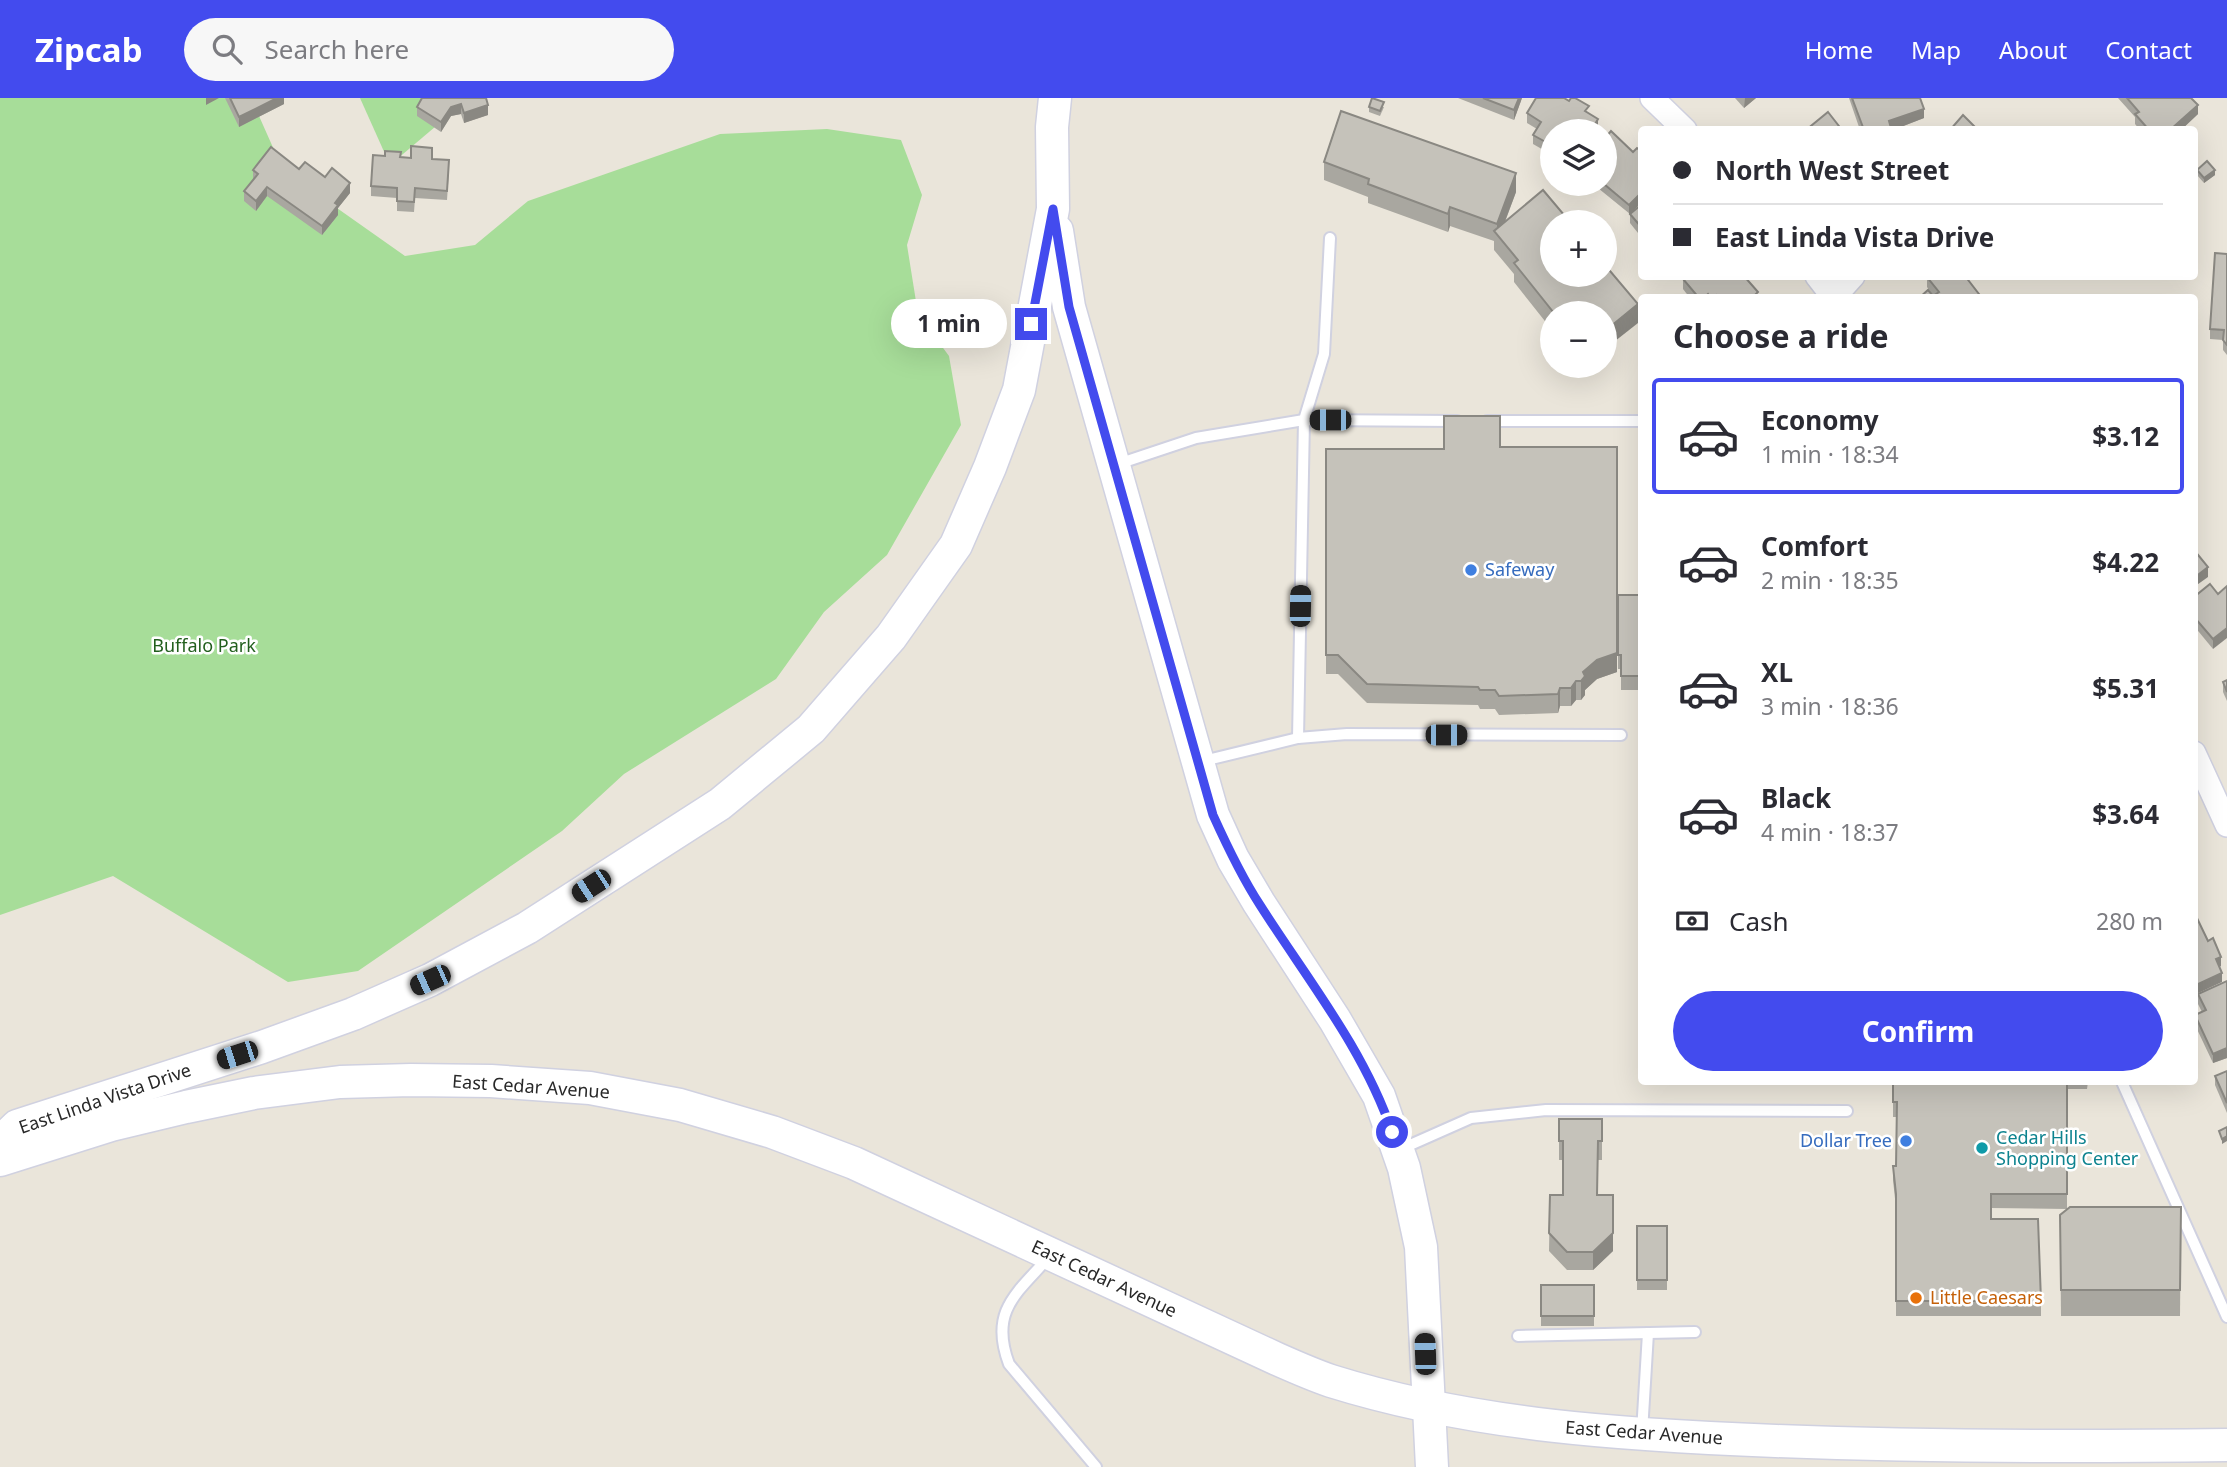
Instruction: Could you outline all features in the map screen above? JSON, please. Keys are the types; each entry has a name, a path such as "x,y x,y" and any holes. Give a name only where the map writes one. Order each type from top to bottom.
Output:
{"street":[{"name":"East Linda Vista Drive","path":"0,1143 17,1126 262,1047 354,1014 430,980 527,928 720,804 811,729 891,638 956,545 990,467 1018,390 1053,209 1052,127 1055,98"},
{"path":"1652,98 1681,126"},
{"path":"1053,209 1069,307 1213,815 1233,859 1259,904 1335,1020 1380,1096 1404,1168 1421,1247 1432,1467"},
{"path":"1820,280 1832,294"},
{"path":"1837,294 1849,280"},
{"path":"2198,762 2227,825"},
{"name":"East Cedar Avenue","path":"0,1160 111,1125 254,1093 315,1085 411,1080 491,1081 590,1088 680,1105 772,1132 854,1163 1277,1359 1329,1381 1427,1406 1561,1427 1642,1434 2092,1457 2227,1445"}],"lane":[{"path":"1298,738 1304,420 1324,354 1330,238"},
{"path":"1112,466 1196,438 1304,420 1466,421"},
{"path":"1480,421 1638,421"},
{"path":"1197,763 1298,738 1348,734 1621,735"},
{"path":"2123,1085 2227,1317"},
{"path":"1398,1150 1471,1118 1546,1110 1847,1111"},
{"path":"1051,1254 1013,1296 1000,1332 1002,1346 1009,1364 1096,1467"},
{"path":"1518,1336 1695,1332"},
{"path":"1642,1434 1648,1333"}],"green space":[{"name":"Buffalo Park","path":"0,98 251,98 283,170 405,256 475,245 528,201 720,134 827,129 901,140 922,195 907,245 918,314 949,356 961,425 887,555 824,612 776,679 624,774 562,831 358,971 288,982 113,876 0,915"},
{"path":"360,98 451,98 442,121 390,165"}],"building":[{"path":"230,98 277,98 239,117"},
{"path":"422,98 486,98 488,105 464,113 461,104 451,107 441,122 417,107"},
{"path":"1372,98 1384,102 1380,111 1369,107"},
{"path":"1483,98 1519,98 1514,110"},
{"path":"1536,98 1564,98 1569,101 1575,98 1589,106 1585,111 1598,119 1540,119 1540,121 1527,113"},
{"path":"1852,98 1920,98 1924,109 1889,121 1890,126 1862,126"},
{"path":"2127,98 2191,98 2198,105 2174,126 2146,126 2135,114 2139,112"},
{"path":"1341,111 1516,173 1497,224 1450,207 1448,214 1368,184 1369,179 1324,162"},
{"path":"1828,112 1839,126 1811,126"},
{"path":"1963,115 1974,126 1953,126"},
{"path":"1540,124 1540,139 1533,135"},
{"path":"1617,137 1633,152 1638,149 1638,196 1629,205 1617,195"},
{"path":"411,146 432,148 432,159 449,160 447,191 415,188 414,202 397,201 397,188 371,186 373,155 385,156 385,151 401,152 400,157 411,158"},
{"path":"271,147 299,169 305,162 325,177 332,168 350,183 322,226 267,187 256,201 244,191 258,174 253,170"},
{"path":"2207,161 2215,170 2204,178 2198,169"},
{"path":"1540,193 1540,196 1548,196 1560,210 1540,210 1540,287 1617,287 1617,279 1638,304 1617,321 1617,301 1544,301 1514,263 1518,260 1494,231"},
{"path":"1638,207 1638,223 1630,214"},
{"path":"2215,253 2227,254 2227,345 2223,340 2224,330 2210,329"},
{"path":"1684,280 1748,280 1758,292 1756,294 1696,294"},
{"path":"1929,280 1968,280 1979,294 1936,294 1939,292"},
{"name":"Safeway","path":"1444,416 1500,416 1500,447 1617,447 1617,653 1597,660 1583,672 1585,676 1581,681 1576,681 1571,688 1560,688 1558,694 1499,696 1495,690 1480,690 1478,687 1367,684 1338,655 1326,655 1326,449 1444,449"},
{"path":"2198,555 2208,567 2198,575"},
{"path":"2210,584 2218,594 2227,586 2227,628 2213,639 2198,622 2198,594"},
{"path":"1618,595 1638,595 1638,676 1621,676 1621,655 1618,655"},
{"path":"2198,920 2208,941 2213,938 2221,957 2216,959 2222,973 2198,984"},
{"path":"2227,981 2227,1048 2213,1054 2198,1022 2198,1014 2206,1010 2198,994"},
{"path":"2227,1071 2227,1103 2215,1076"},
{"path":"1893,1085 2067,1085 2067,1194 1991,1194 1991,1219 2038,1219 2041,1301 1896,1301 1896,1194 1893,1166 1896,1166 1897,1102 1893,1102"},
{"path":"1559,1119 1602,1119 1602,1141 1598,1141 1597,1195 1613,1195 1613,1233 1593,1252 1567,1252 1549,1233 1550,1195 1563,1195 1563,1141 1559,1141"},
{"path":"2227,1127 2227,1136 2222,1139 2219,1131"},
{"path":"2070,1207 2181,1207 2180,1290 2061,1290 2060,1215"},
{"path":"1637,1226 1667,1226 1667,1280 1637,1280"},
{"path":"1541,1285 1594,1285 1594,1316 1541,1316"}],"place":[{"name":"Safeway","path":"1471,570"},
{"name":"Dollar Tree","path":"1906,1141"},
{"name":"Cedar Hills Shopping Center","path":"1982,1148"},
{"name":"Little Caesars","path":"1916,1298"}],"route":[{"path":"1031,324 1053,209 1069,307 1213,815 1233,859 1259,904 1335,1020 1380,1096 1392,1132"}]}
